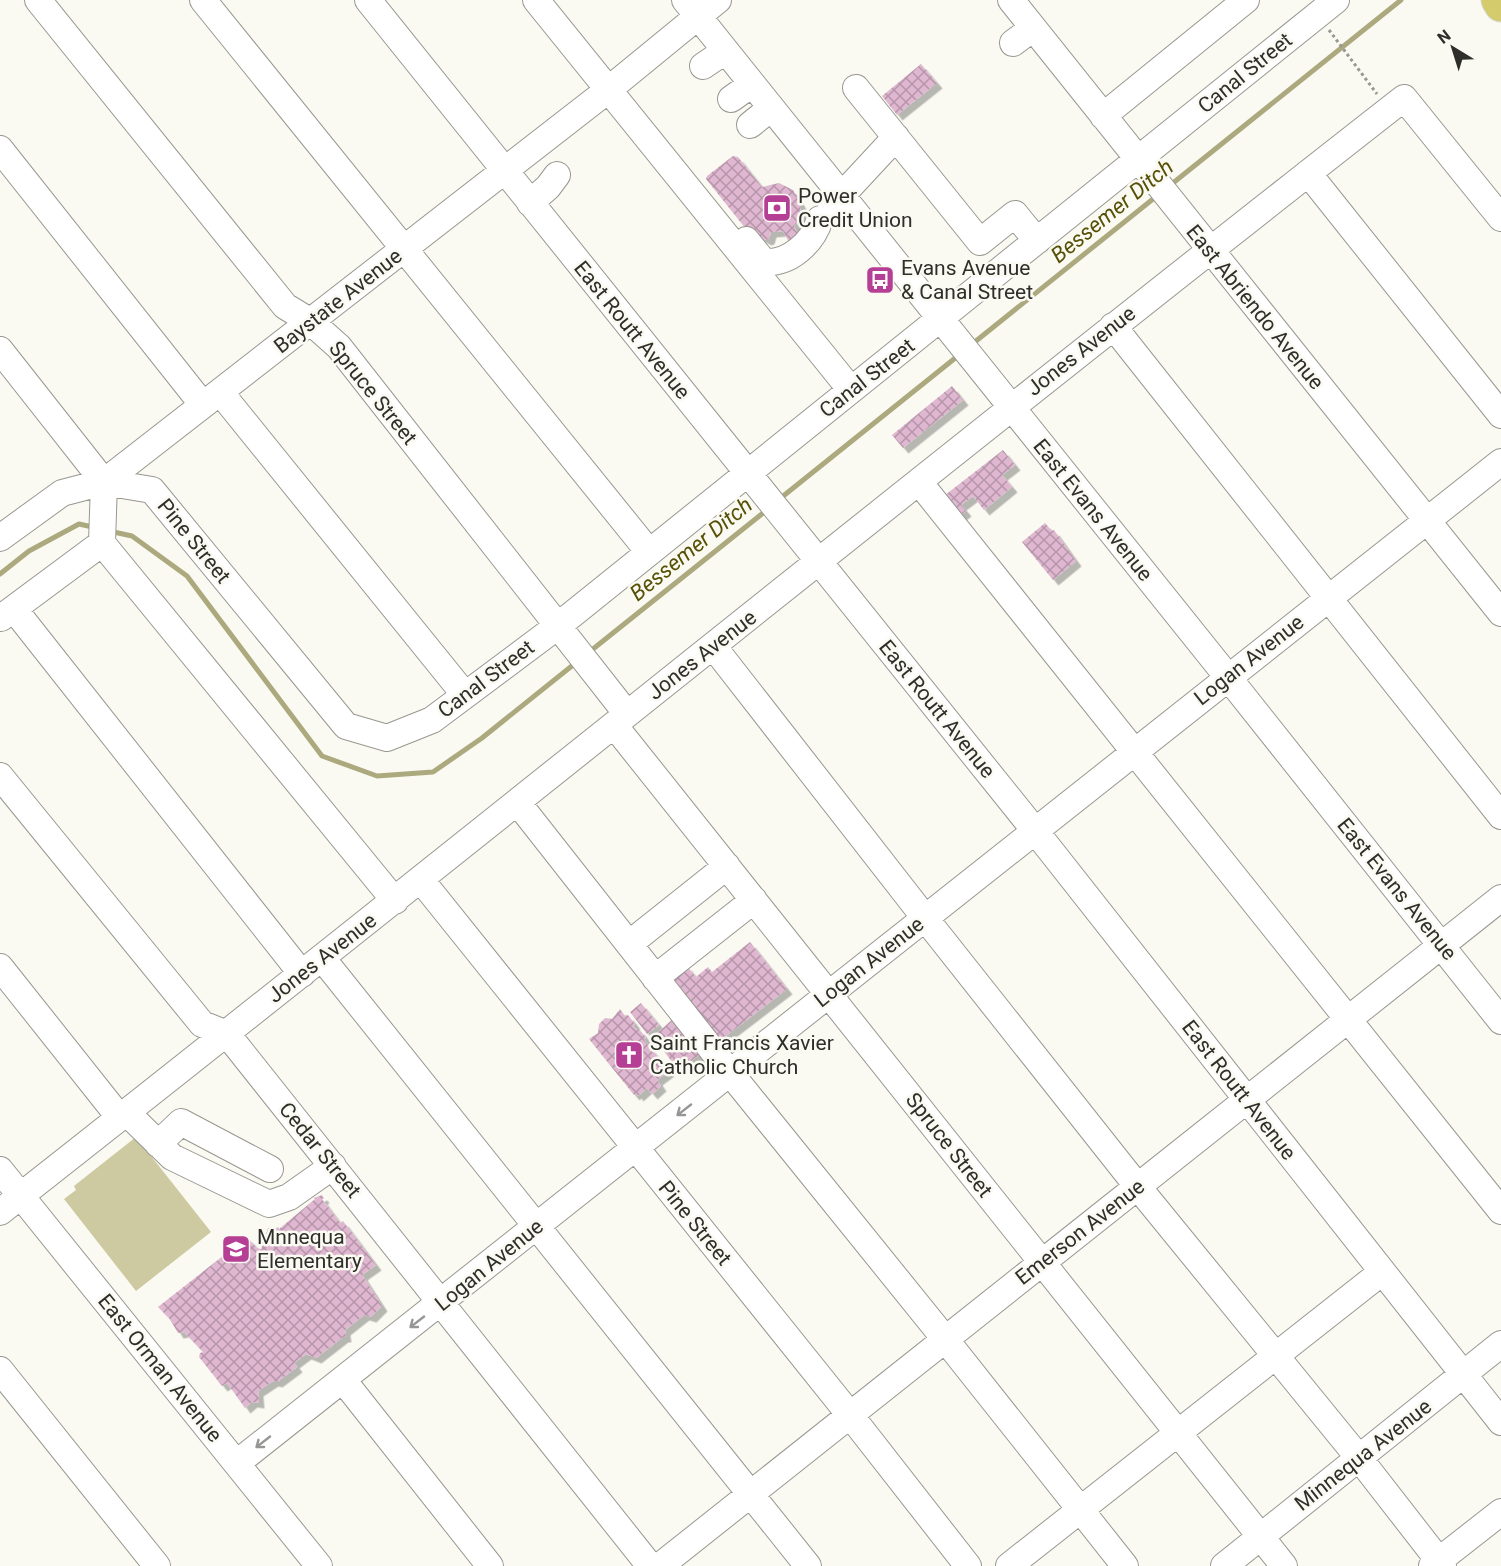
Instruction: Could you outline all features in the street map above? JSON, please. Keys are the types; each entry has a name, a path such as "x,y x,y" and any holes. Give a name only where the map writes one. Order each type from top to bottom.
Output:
{"highway":[{"path":"1498,0 1501,4"}],"street":[{"name":"Spruce Street","path":"38,0 285,306 311,322 339,347 582,654 620,719 727,866 1284,1566"},
{"path":"203,0 649,552"},
{"name":"East Routt Avenue","path":"368,0 1036,832 1501,1422"},
{"path":"536,0 851,390"},
{"name":"Baystate Avenue","path":"104,493 212,399 608,90 691,8 718,0"},
{"name":"East Abriendo Avenue","path":"1011,0 1501,613"},
{"path":"1103,116 1246,0"},
{"name":"Canal Street","path":"387,738 432,720 558,625 1037,242 1145,170 1336,0"},
{"name":"East Evans Avenue","path":"691,8 752,84 781,111 840,195 1501,1021"},
{"path":"1013,43 1033,28"},
{"path":"703,66 725,51"},
{"path":"731,99 752,84"},
{"path":"856,87 980,242 1015,214 1037,242"},
{"path":"1397,104 1501,218"},
{"name":"Jones Avenue","path":"0,1212 395,901 1210,249 1397,104"},
{"path":"750,125 781,111"},
{"path":"630,117 644,113 748,242 767,245 820,219 896,137"},
{"path":"0,149 465,695"},
{"path":"1308,173 1501,415"},
{"path":"530,202 558,175"},
{"path":"1113,326 1501,816"},
{"path":"0,351 104,493 102,543 395,901"},
{"name":"Logan Avenue","path":"237,1463 731,1074 829,993 1036,832 1227,676 1501,462"},
{"path":"919,482 1501,1211"},
{"name":"Pine Street","path":"104,493 152,490 346,726 387,738"},
{"path":"0,538 62,493 104,493"},
{"path":"102,543 7,614 302,974"},
{"path":"713,646 1137,1186 1359,1458 1438,1564 1501,1512"},
{"name":"Cedar Street","path":"0,776 202,1024 227,1034 650,1566"},
{"path":"518,803 731,1074 1125,1566"},
{"path":"629,944 727,866"},
{"name":"Pine Street","path":"421,880 850,1415 968,1566"},
{"name":"Emerson Avenue","path":"660,1566 1501,897"},
{"path":"655,978 754,900"},
{"path":"322,958 808,1566"},
{"path":"0,967 123,1115 172,1156 269,1204 289,1197 333,1166"},
{"path":"158,1144 181,1122 270,1169"},
{"name":"East Orman Avenue","path":"0,1170 319,1566"},
{"path":"1009,1566 1382,1272"},
{"name":"Minnequa Avenue","path":"1224,1566 1501,1344"},
{"path":"0,1371 157,1566"},
{"path":"343,1380 490,1566"}],"path":[{"path":"1329,30 1347,54 1397,104"}],"shaded area":[{"path":"136,1137 211,1232 136,1291 64,1199 76,1190 74,1186"}],"building":[{"path":"921,64 937,83 897,115 882,96"},
{"path":"733,156 738,157 762,187 779,183 793,190 801,204 799,220 794,226 800,238 790,244 783,231 771,232 769,239 766,240 746,229 706,179"},
{"path":"952,386 963,400 903,448 892,435"},
{"path":"1003,450 1015,465 1002,475 1012,487 984,510 973,496 961,505 966,511 956,519 940,499"},
{"path":"1045,523 1052,531 1054,530 1076,561 1053,580 1022,542"},
{"path":"750,942 787,989 714,1045 665,982 686,965 696,977 708,967 712,972"},
{"path":"641,1003 659,1025 647,1034 630,1012"},
{"name":"Saint Francis Xavier Catholic Church","path":"620,1009 625,1016 628,1015 635,1024 633,1026 639,1029 646,1038 644,1040 669,1071 657,1080 661,1086 652,1094 647,1088 638,1096 636,1093 634,1095 589,1039 598,1033 599,1024 605,1018 612,1019"},
{"path":"675,1017 700,1054 681,1069 676,1067 653,1037"},
{"path":"322,1195 324,1198 322,1199 340,1223 343,1221 376,1265 362,1275 382,1306 371,1317 364,1315 345,1330 346,1337 316,1358 306,1354 294,1363 297,1367 277,1382 273,1381 258,1391 259,1403 252,1402 245,1408 227,1383 222,1386 199,1357 203,1352 184,1332 178,1333 169,1318 158,1307 247,1237 257,1248 261,1249 268,1228 273,1230 278,1227 279,1229 314,1198"}],"waterway":[{"name":"Bessemer Ditch","path":"1168,187 1401,0"},
{"name":"Bessemer Ditch","path":"971,345 1158,195"},
{"name":"Bessemer Ditch","path":"777,501 959,355"},
{"name":"Bessemer Ditch","path":"588,653 768,509"},
{"name":"Bessemer Ditch","path":"0,574 29,551 79,524 97,528"},
{"name":"Bessemer Ditch","path":"109,531 132,536 187,576 322,756 377,776 433,772 482,738 578,661"}],"place":[{"name":"Power Credit Union","path":"777,208"},
{"name":"Evans Avenue & Canal Street","path":"880,280"},
{"name":"Saint Francis Xavier Catholic Church","path":"629,1055"},
{"name":"Mnnequa Elementary","path":"236,1249"}]}
